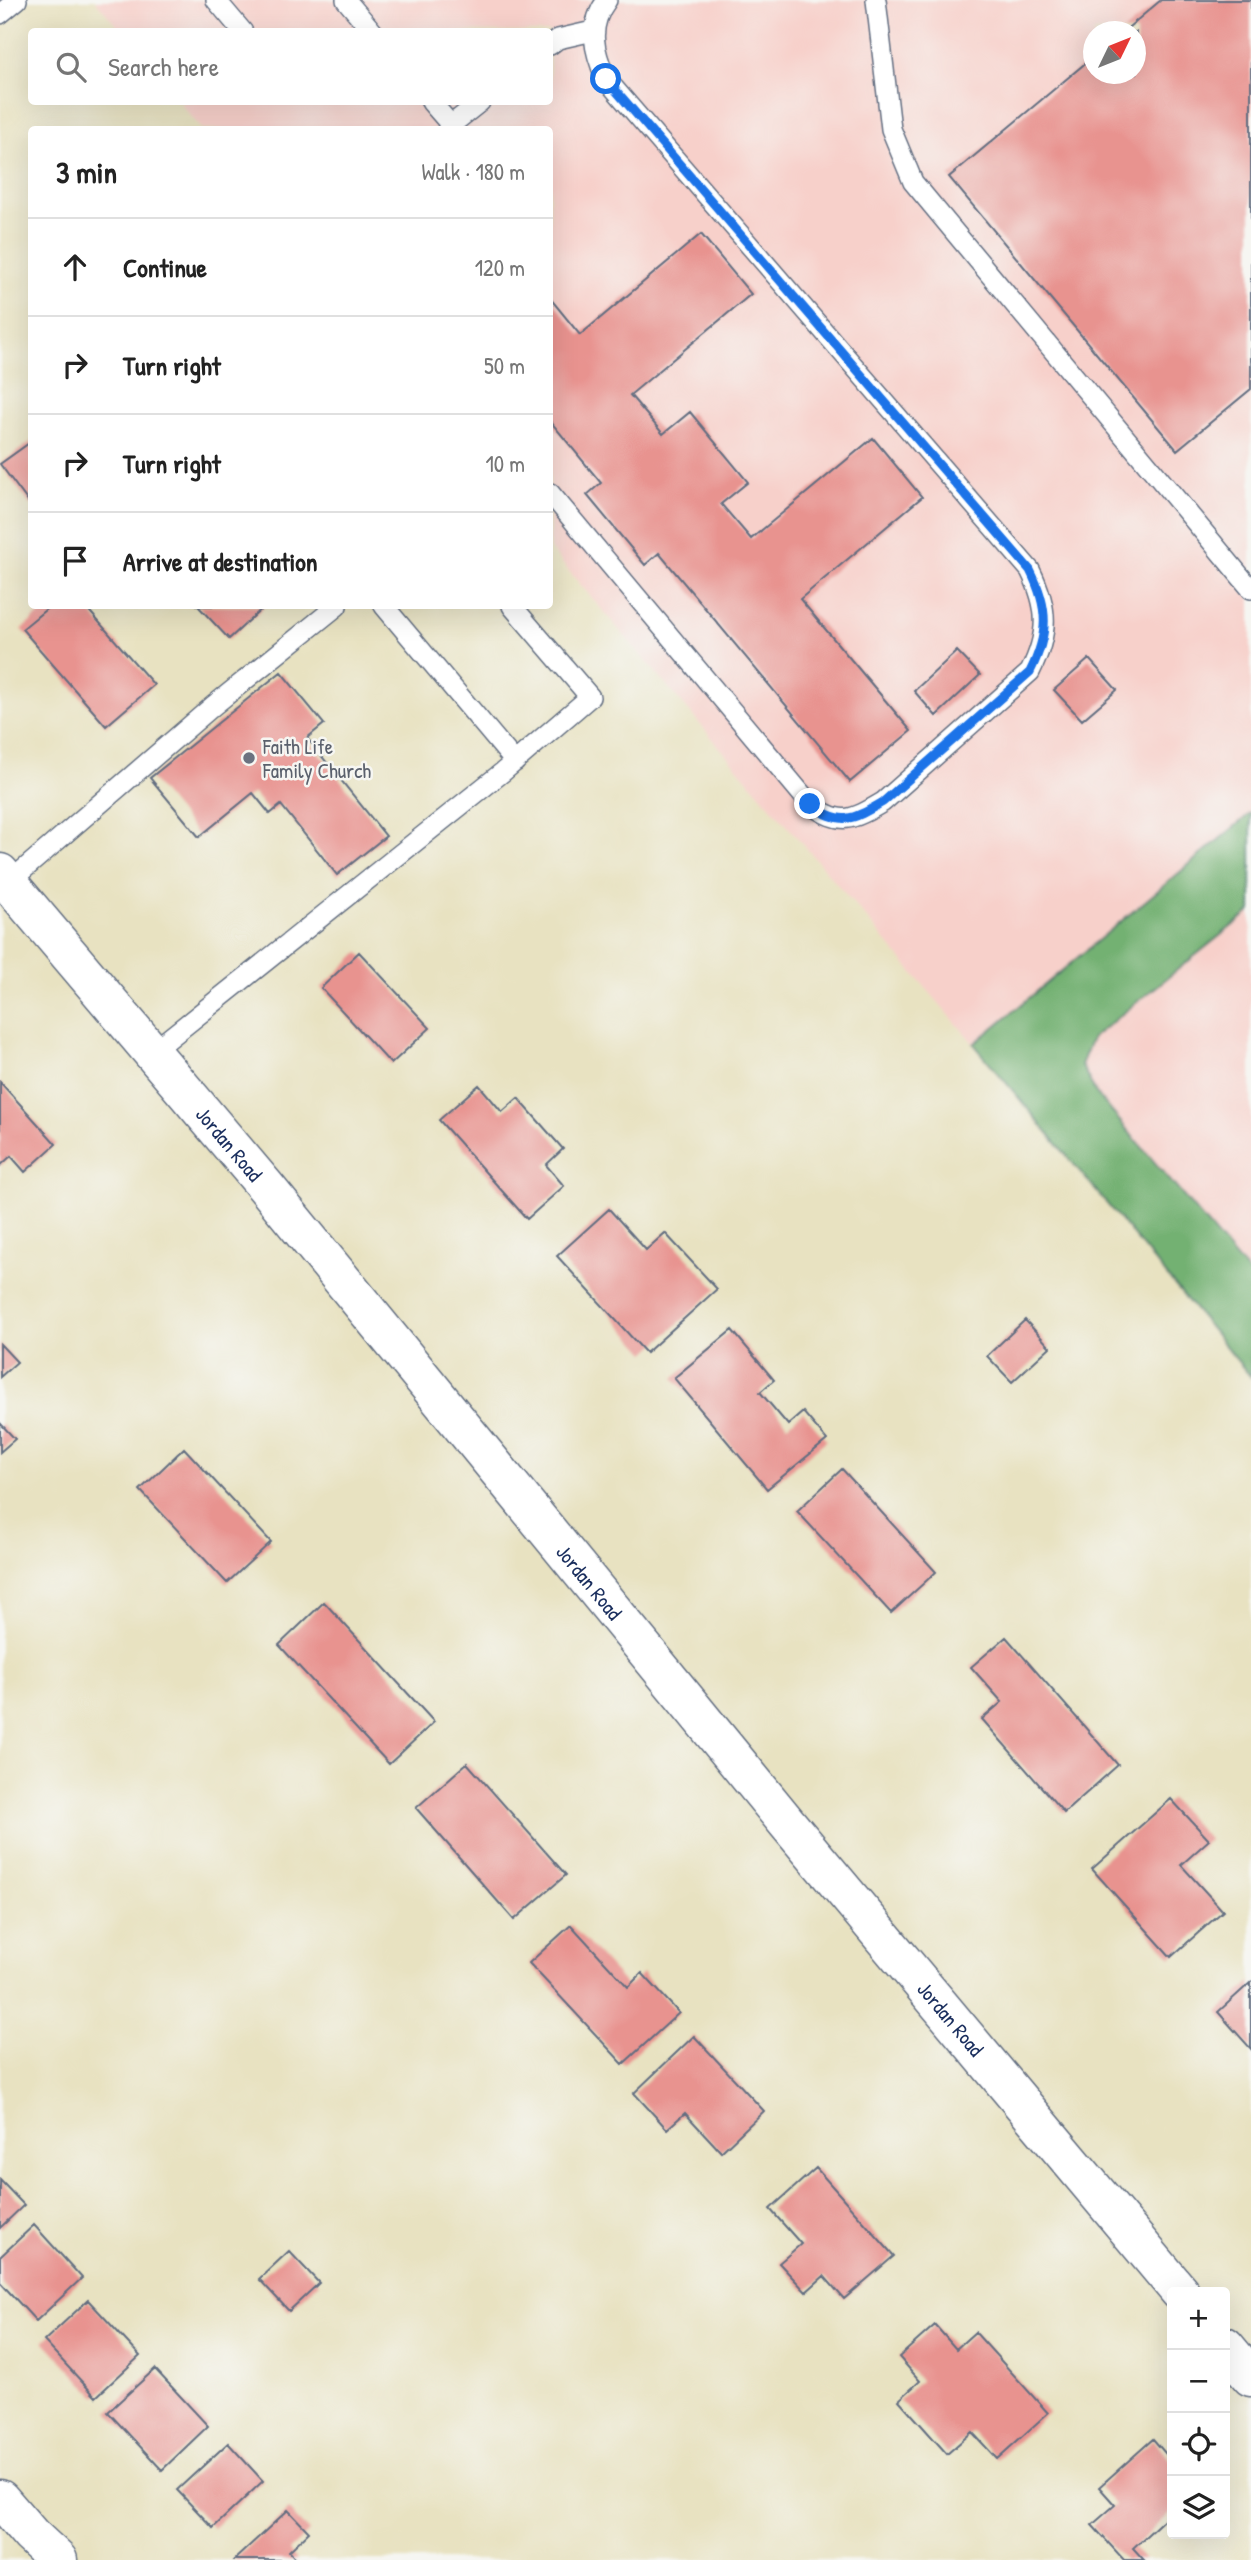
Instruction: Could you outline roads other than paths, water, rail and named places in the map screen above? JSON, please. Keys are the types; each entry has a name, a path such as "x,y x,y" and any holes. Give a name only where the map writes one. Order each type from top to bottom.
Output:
{"street":[{"name":"Jordan Road","path":"4,878 152,1052 787,1823 1176,2287"},
{"path":"1228,2350 1251,2378"},
{"path":"0,2498 31,2535 58,2560"}],"lane":[{"path":"0,14 17,0"},
{"path":"216,0 240,28"},
{"path":"346,0 370,28"},
{"path":"553,497 810,804 831,819 855,818 883,802 1030,672 1042,649 1044,598 1030,570 606,79 595,52 593,31 600,9 607,0"},
{"path":"876,0 891,129 913,183 1251,589"},
{"path":"553,43 558,39 593,31"},
{"path":"433,105 448,126"},
{"path":"450,126 476,105"},
{"path":"4,878 333,609"},
{"path":"386,609 510,767"},
{"path":"152,1052 510,767 590,697 515,609"}],"place":[{"name":"Faith Life Family Church","path":"249,758"}]}
